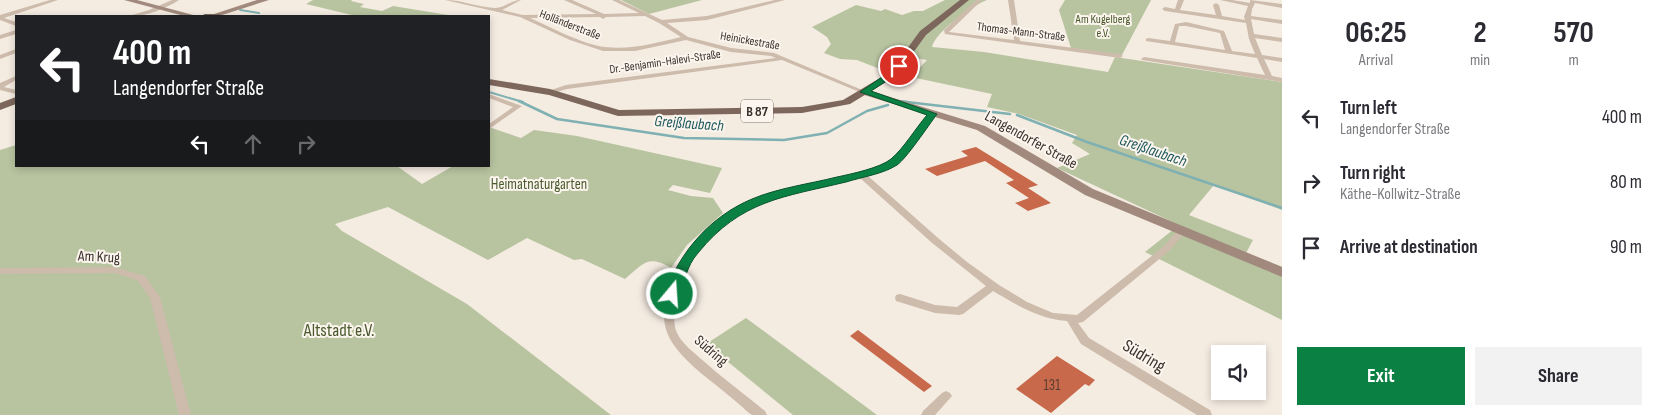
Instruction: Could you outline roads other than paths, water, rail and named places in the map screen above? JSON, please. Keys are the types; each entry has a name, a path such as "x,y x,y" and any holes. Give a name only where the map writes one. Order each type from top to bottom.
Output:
{"main road":[{"name":"B 87","path":"490,82 550,92 608,111 623,113 802,110 842,104 891,75 923,32 965,0"},
{"path":"0,107 15,100"}],"street":[{"path":"0,18 55,0"},
{"path":"129,0 189,15"},
{"path":"138,15 176,0"},
{"path":"218,15 265,0"},
{"name":"Holländerstraße","path":"448,0 522,16 579,42 603,49 635,49 686,38"},
{"path":"496,11 518,0"},
{"path":"567,0 601,14 603,17"},
{"name":"Heinickestraße","path":"615,0 661,22 686,38 731,50 772,54 864,92"},
{"path":"661,22 707,18 782,0"},
{"name":"Thomas-Mann-Straße","path":"979,0 946,31 1017,43 1120,56"},
{"path":"1011,0 1017,43"},
{"path":"1176,11 1181,0"},
{"path":"1223,0 1282,6"},
{"path":"1252,2 1247,19 1269,78"},
{"path":"1216,5 1220,18"},
{"path":"158,8 176,15"},
{"path":"1165,9 1220,18 1282,22"},
{"path":"522,16 603,17 646,15"},
{"path":"0,18 15,24"},
{"path":"1172,44 1177,25 1186,24 1222,32 1229,52"},
{"path":"0,36 15,32"},
{"path":"1252,36 1282,40"},
{"path":"1148,40 1282,60"},
{"path":"0,56 15,51"},
{"name":"Dr.-Benjamin-Halevi-Straße","path":"550,92 566,87 784,58"},
{"path":"1144,59 1282,80"},
{"path":"0,87 15,79"},
{"path":"0,87 15,92"},
{"name":"Langendorfer Straße","path":"864,92 981,128 1089,192 1282,272"},
{"path":"490,96 518,106 490,126"},
{"name":"Südring","path":"762,415 686,352 672,336 670,306 678,274 700,242 737,211 757,201 785,192 861,174 894,162 932,114"},
{"path":"861,174 956,259 1031,311 1052,317 1071,320 1079,319 1166,250 1182,231"},
{"name":"Am Krug","path":"0,271 114,270 141,278 155,297 185,415"},
{"path":"900,298 935,309 958,311 994,286"},
{"name":"Südring","path":"1071,320 1085,340 1206,414"},
{"path":"926,415 946,396"}],"waterway":[{"name":"Greißlaubach","path":"240,10 259,13"},
{"name":"Greißlaubach","path":"490,92 523,102"},
{"name":"Greißlaubach","path":"519,101 557,119 684,138 784,140 827,133 867,111 888,105"},
{"name":"Greißlaubach","path":"908,102 898,101 1010,114"},
{"name":"Greißlaubach","path":"1017,115 1087,142 1282,208"}],"park label":[{"name":"Am Kugelberg e.V.","path":"1103,26"},
{"name":"Heimatnaturgarten","path":"539,184"},
{"name":"Altstadt e.V.","path":"339,330"}]}
